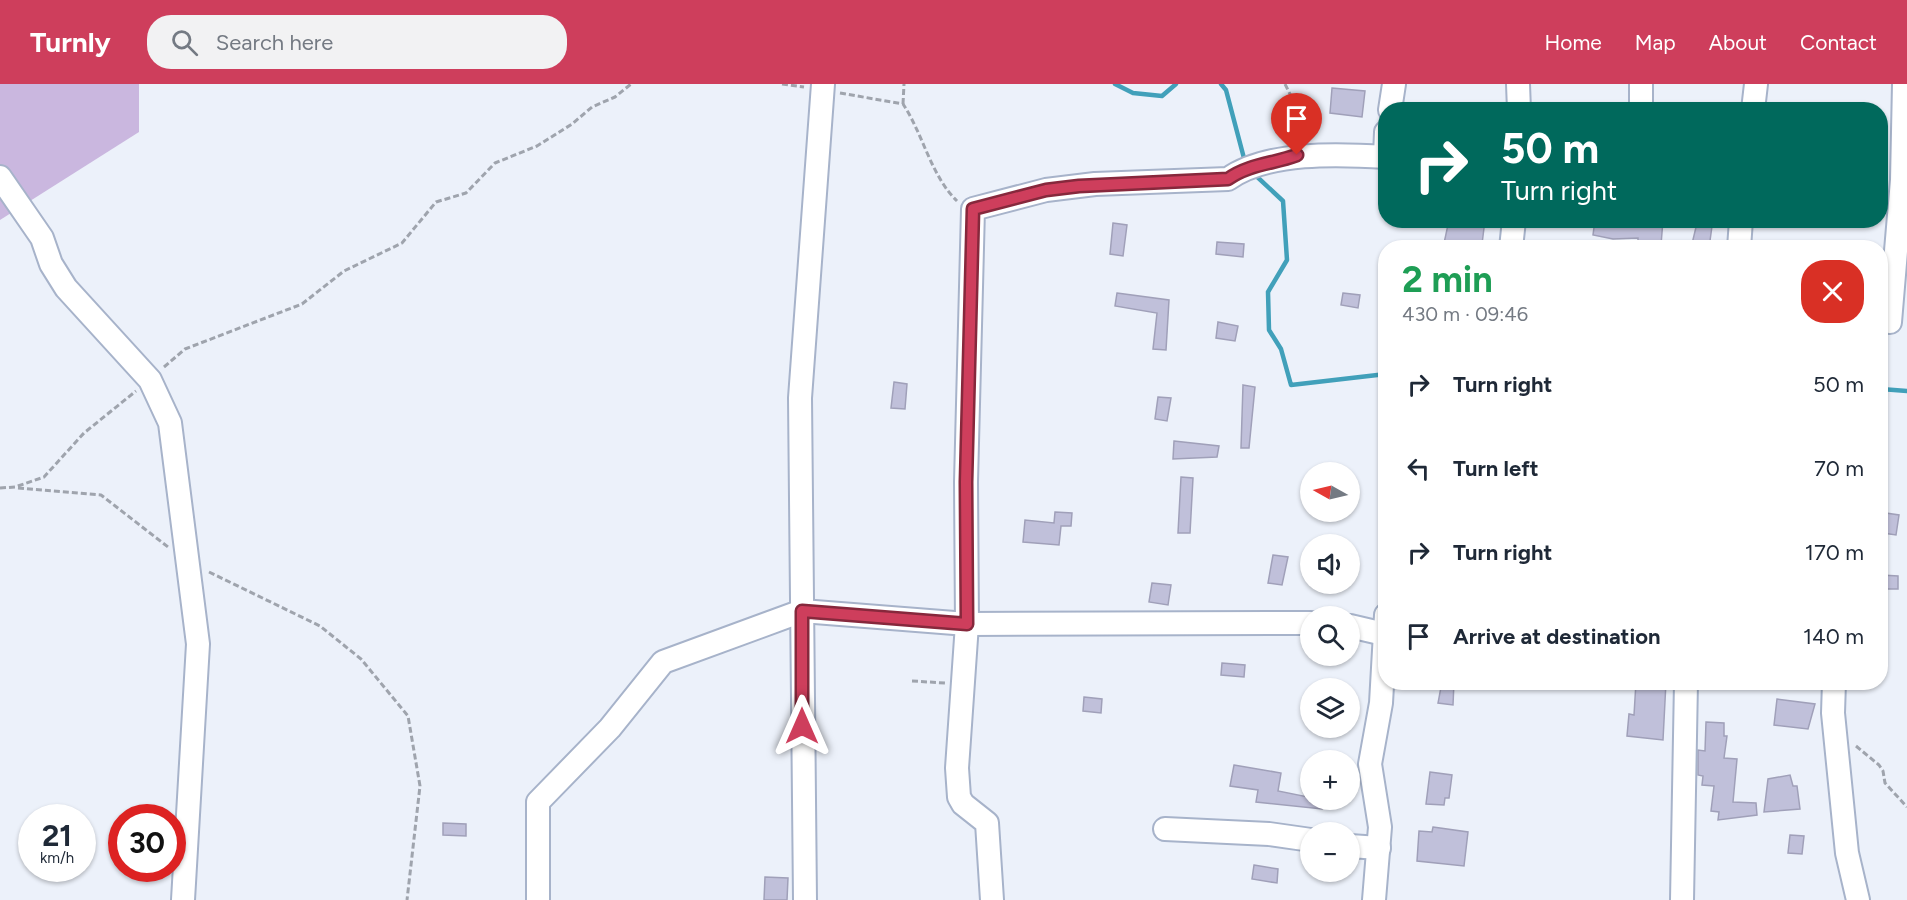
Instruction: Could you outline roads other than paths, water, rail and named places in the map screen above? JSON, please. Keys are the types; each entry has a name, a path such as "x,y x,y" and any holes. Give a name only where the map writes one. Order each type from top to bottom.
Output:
{"street":[{"path":"1391,102 1394,84"},
{"path":"1518,84 1519,102"},
{"path":"1641,84 1641,102"},
{"path":"1754,102 1756,84"},
{"path":"1890,322 1896,180 1904,84"},
{"path":"805,900 800,398 823,87"},
{"path":"992,900 987,823 982,816 969,810 959,797 957,768 961,682 967,624 966,482 973,209 1046,190 1095,184 1228,179 1243,168 1281,161 1297,155 1378,156"},
{"path":"0,177 42,238 51,264 66,288 150,380 170,423 198,644 183,900"},
{"path":"538,900 538,802 610,728 663,662 802,611 967,624 1300,623"},
{"path":"1360,626 1378,625"},
{"path":"1374,900 1380,827 1370,764 1382,690"},
{"path":"1682,900 1686,690"},
{"path":"1834,690 1833,713 1847,853 1858,900"},
{"path":"1165,829 1269,834 1300,838"},
{"path":"1360,847 1379,848"}],"waterway":[{"path":"1115,84 1133,93 1162,96 1176,84"},
{"path":"1221,84 1226,90 1245,162"},
{"path":"1253,173 1283,201 1287,260 1268,292 1269,330 1281,349 1291,385 1378,375"},
{"path":"1888,390 1907,391"}]}
